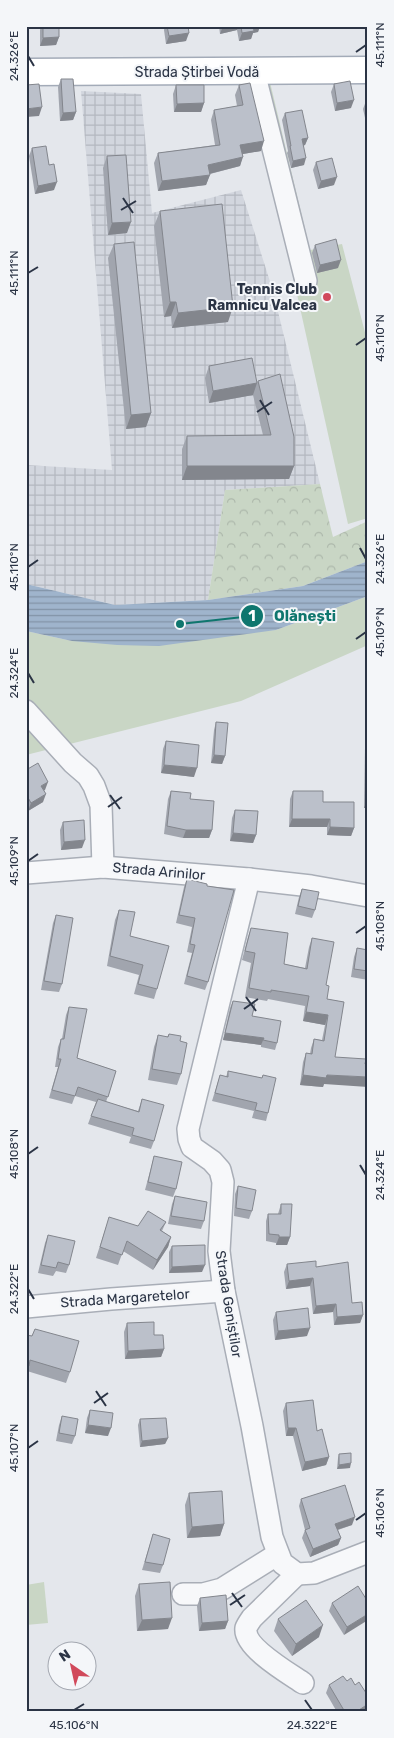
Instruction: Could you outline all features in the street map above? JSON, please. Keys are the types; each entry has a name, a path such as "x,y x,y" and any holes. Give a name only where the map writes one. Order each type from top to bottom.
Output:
{"main road":[{"name":"Strada Știrbei Vodă","path":"26,72 368,70"}],"street":[{"path":"254,72 306,281"},
{"name":"Strada Arinilor","path":"26,711 88,776 94,786 101,805 103,866 311,886 368,896"},
{"path":"26,873 103,866"},
{"name":"Strada Geniștilor","path":"248,879 188,1129 192,1146 212,1161 220,1170 223,1182 219,1250 224,1291 252,1426 272,1536 282,1563 297,1574"},
{"name":"Strada Margaretelor","path":"26,1307 224,1291"},
{"path":"303,1683 272,1663 257,1649 246,1635 246,1627 252,1618 297,1574 314,1573 368,1552"},
{"path":"183,1594 203,1594 222,1589 278,1554"}],"shaded area":[{"path":"81,91 141,94 152,213 241,190 273,291 320,484 225,490 208,600 115,605 26,584 26,465 112,470"}],"green space":[{"name":"Tennis Club Ramnicu Valcea","path":"249,78 269,78 310,250 342,244 368,344 368,518 348,524"},
{"path":"320,484 333,537 368,521 368,561 303,586 208,600 225,490"},
{"path":"368,596 368,645 241,701 26,755 26,631 72,641 276,630"},
{"path":"44,1582 48,1623 26,1625 26,1585"}],"water":[{"path":"368,561 368,596 276,630 159,646 72,641 26,631 26,584 115,605 208,600 303,586"}],"building":[{"path":"43,26 59,26 59,37 43,38"},
{"path":"167,26 188,26 189,33 169,36"},
{"path":"241,26 253,26 254,31 242,33"},
{"path":"61,79 73,79 76,112 63,113"},
{"path":"350,81 354,100 337,103 334,84"},
{"path":"250,83 264,141 240,145 243,157 208,165 210,175 162,181 158,153 220,145 214,110 243,105 239,85"},
{"path":"39,84 42,107 26,109 26,85"},
{"path":"176,85 204,85 204,103 177,104"},
{"path":"302,110 308,138 302,139 306,158 293,161 285,113"},
{"path":"46,146 49,165 54,164 57,182 38,186 32,148"},
{"path":"126,155 131,222 112,223 107,156"},
{"path":"332,158 337,177 321,181 316,162"},
{"path":"222,204 233,307 178,313 176,302 170,302 160,211"},
{"path":"336,239 341,260 320,265 315,245"},
{"path":"134,242 151,413 131,415 114,244"},
{"path":"252,358 257,383 213,391 209,366"},
{"path":"280,374 294,437 294,466 187,466 187,436 271,435 258,381"},
{"path":"216,722 228,723 225,756 214,755"},
{"path":"166,741 199,745 197,768 164,765"},
{"path":"38,763 48,782 41,786 46,794 31,803 26,794 26,770"},
{"path":"171,791 191,793 190,799 214,801 212,830 186,830 167,826"},
{"path":"293,791 323,791 323,802 354,802 354,828 330,827 330,819 292,819"},
{"path":"235,810 258,811 256,835 233,833"},
{"path":"84,820 85,840 64,842 63,822"},
{"path":"187,879 207,884 207,886 234,890 208,982 187,976 195,945 190,944 195,918 179,915"},
{"path":"302,889 319,892 315,910 298,906"},
{"path":"119,910 135,912 130,936 169,946 157,989 138,984 143,965 110,956"},
{"path":"56,915 73,918 62,984 44,981"},
{"path":"251,928 288,933 284,964 307,969 312,938 334,942 326,985 329,986 327,999 344,1002 335,1057 366,1059 365,1064 368,1064 368,1077 327,1075 326,1078 303,1075 306,1053 312,1054 314,1039 324,1041 328,1015 306,1012 309,996 249,988 255,953 245,951"},
{"path":"357,948 368,950 368,971 354,969"},
{"path":"233,1001 255,1004 252,1016 281,1021 277,1043 263,1040 264,1038 225,1033"},
{"path":"69,1007 87,1009 77,1058 116,1071 108,1097 78,1087 75,1096 52,1090 61,1059 58,1059 61,1039 64,1039"},
{"path":"169,1034 181,1036 180,1041 187,1043 181,1074 152,1069 158,1035 168,1037"},
{"path":"228,1071 262,1078 263,1075 276,1078 268,1113 255,1110 257,1103 215,1093 220,1075 228,1077"},
{"path":"98,1099 139,1112 142,1099 164,1105 154,1141 132,1135 134,1128 91,1116"},
{"path":"154,1156 182,1162 176,1189 148,1182"},
{"path":"238,1186 256,1190 252,1211 236,1208"},
{"path":"175,1196 207,1202 204,1221 171,1216"},
{"path":"281,1204 292,1204 290,1237 279,1237 279,1235 269,1234 268,1214 281,1214"},
{"path":"148,1211 166,1222 160,1230 171,1237 157,1260 127,1241 122,1255 100,1247 109,1217 138,1226"},
{"path":"48,1235 75,1241 69,1265 58,1262 56,1268 41,1265"},
{"path":"205,1245 205,1265 172,1267 172,1246"},
{"path":"316,1261 316,1267 348,1262 352,1303 362,1302 363,1315 337,1317 336,1304 316,1306 313,1278 289,1281 287,1264"},
{"path":"308,1308 310,1328 278,1331 276,1312"},
{"path":"154,1322 154,1335 163,1335 164,1349 128,1351 127,1323"},
{"path":"35,1329 79,1341 70,1372 30,1360 29,1366 26,1365 26,1335 32,1336"},
{"path":"313,1400 317,1431 322,1429 329,1457 305,1462 296,1428 288,1428 286,1403"},
{"path":"90,1410 113,1413 111,1428 88,1425"},
{"path":"62,1416 78,1419 75,1436 59,1433"},
{"path":"166,1418 168,1438 142,1441 140,1419"},
{"path":"351,1453 351,1463 339,1465 339,1454"},
{"path":"345,1485 355,1517 335,1524 341,1538 313,1549 305,1530 310,1528 301,1499"},
{"path":"222,1491 224,1524 192,1527 189,1493"},
{"path":"153,1534 170,1539 163,1565 145,1562"},
{"path":"170,1582 172,1618 142,1620 139,1584"},
{"path":"358,1586 368,1602 368,1614 347,1627 332,1603"},
{"path":"226,1595 228,1621 202,1623 200,1598"},
{"path":"306,1600 323,1625 296,1644 278,1619"},
{"path":"343,1676 347,1681 351,1678 355,1685 359,1682 368,1696 368,1704 356,1712 345,1712 329,1685"}],"place":[{"name":"Tennis Club Ramnicu Valcea","path":"327,297"},
{"name":"Olănești","path":"180,624"}]}
